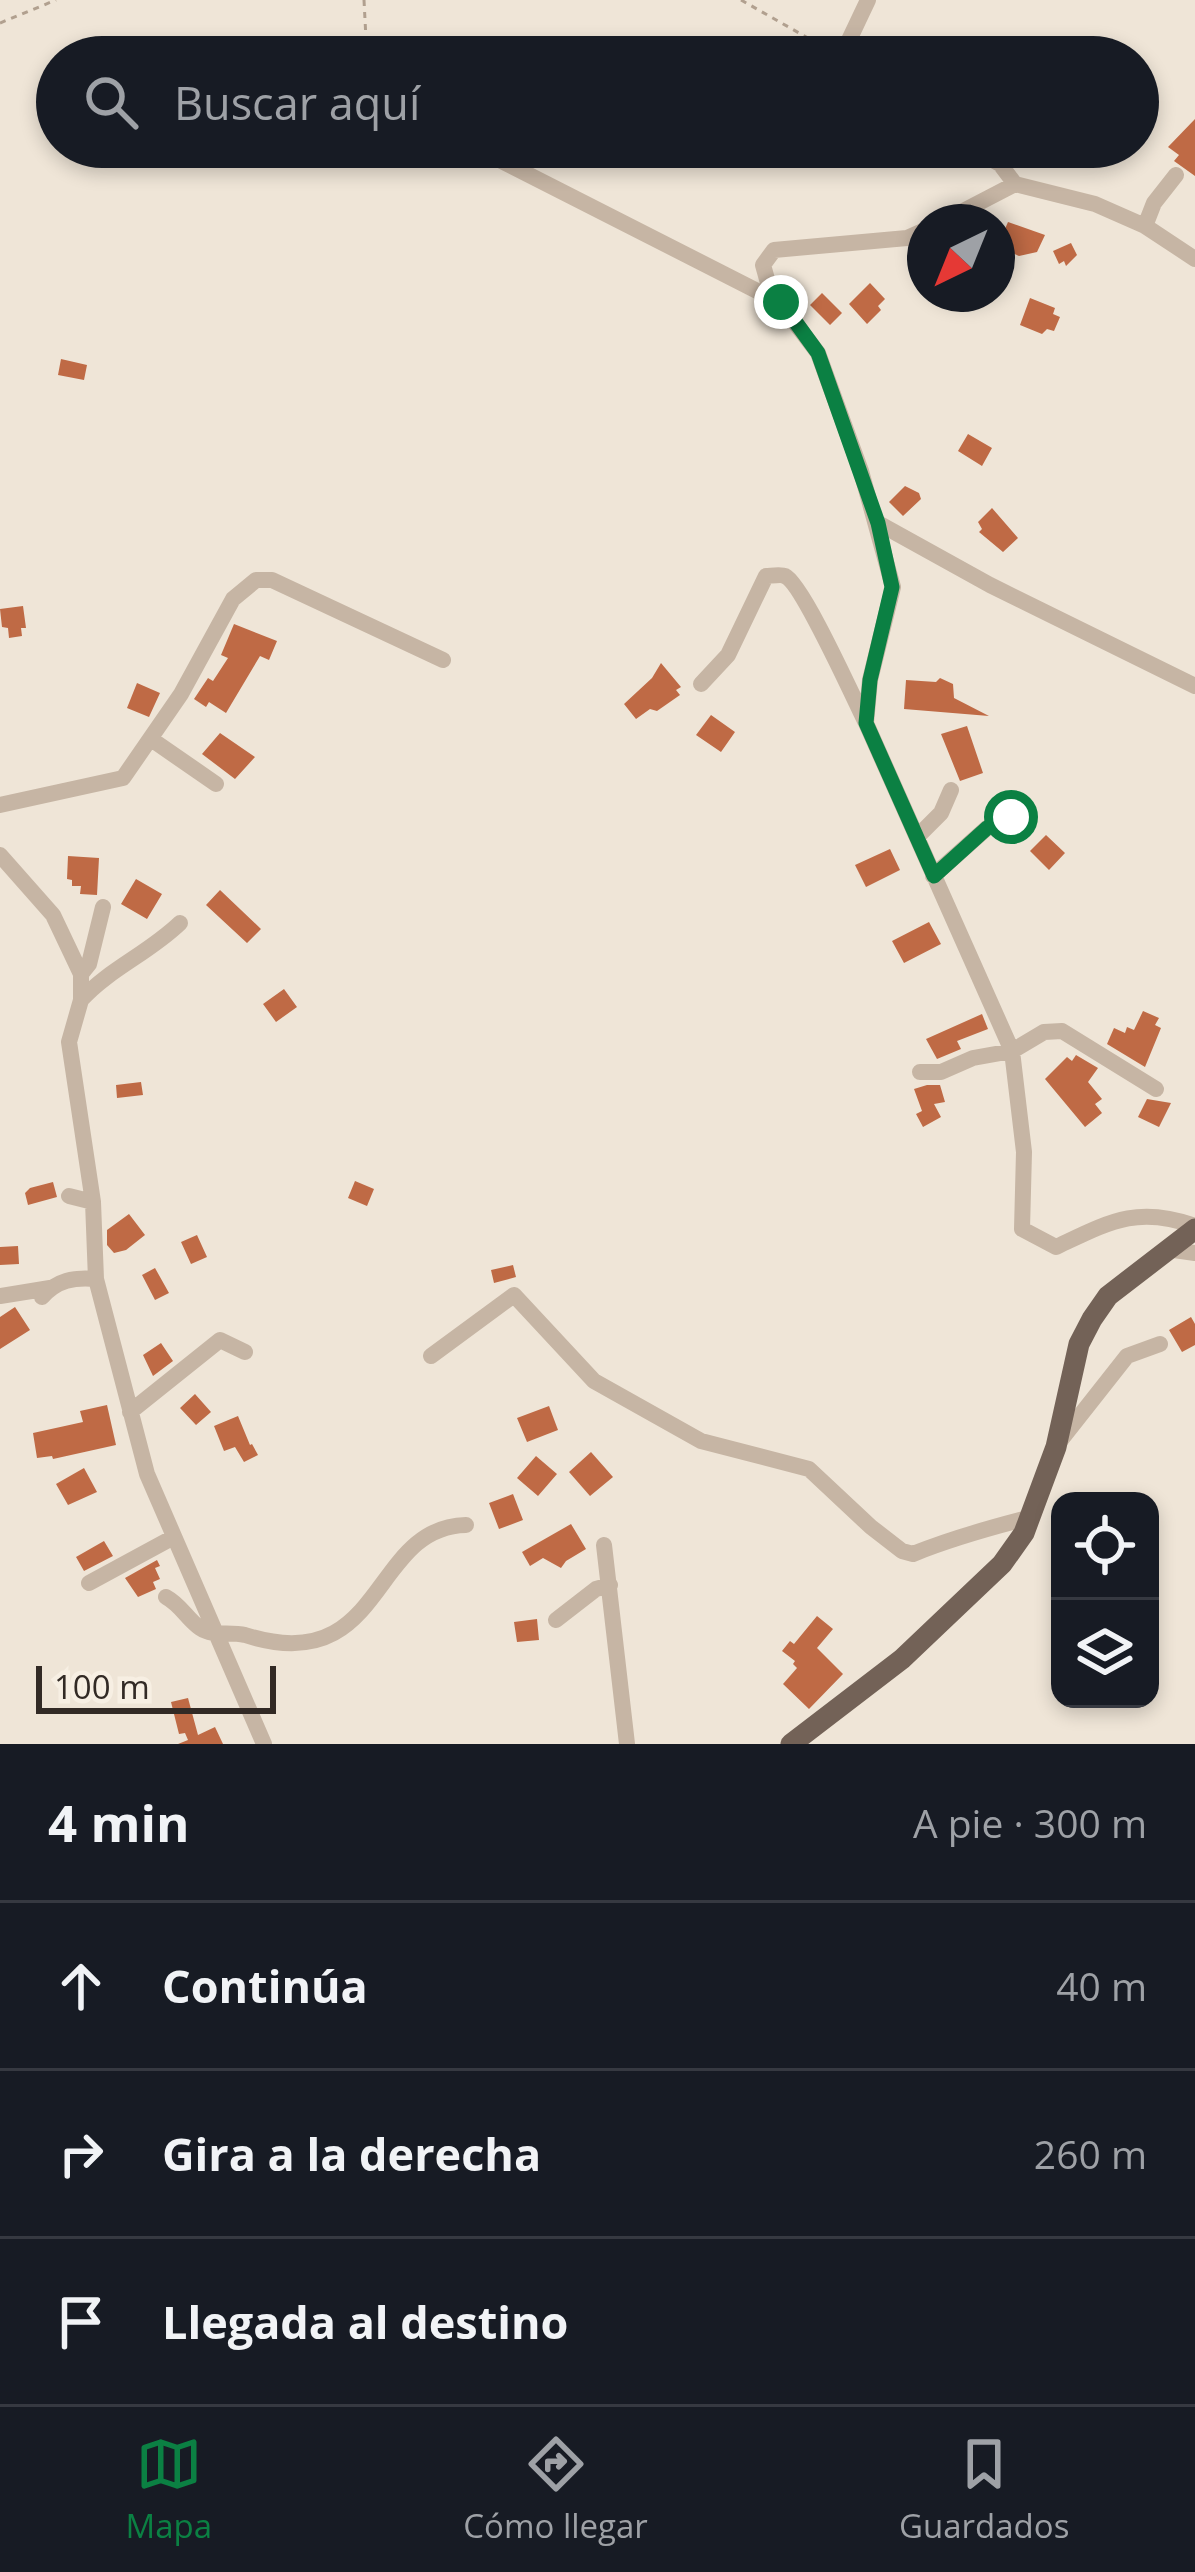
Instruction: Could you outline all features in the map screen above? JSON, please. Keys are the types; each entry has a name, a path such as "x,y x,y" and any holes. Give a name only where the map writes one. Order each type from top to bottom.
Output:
{"main road":[{"path":"791,1744 902,1659 1002,1564 1024,1534 1056,1447 1079,1343 1092,1319 1108,1297 1195,1228"}],"street":[{"path":"851,36 868,0"},
{"path":"513,168 781,302"},
{"path":"1003,168 1015,184 1096,204 1145,226 1195,259"},
{"path":"1145,226 1154,203 1176,175"},
{"path":"977,204 1015,184"},
{"path":"866,723 870,680 892,587 878,523 818,353 770,290 763,265 774,250 907,238"},
{"path":"878,523 1195,686"},
{"path":"701,684 728,656 766,576 789,577 866,723 1012,1051 1024,1152 1022,1229 1056,1247 1120,1217 1162,1214 1195,1228"},
{"path":"0,806 123,778 181,694 232,599 256,580 272,580 443,660"},
{"path":"151,739 216,784"},
{"path":"917,837 941,813 951,790"},
{"path":"934,876 987,828 1011,817 1019,826"},
{"path":"0,855 53,915 81,974 81,1000 69,1042 93,1202 96,1279 147,1474 264,1744"},
{"path":"81,974 89,964 104,907"},
{"path":"81,1000 100,979 135,960 180,922"},
{"path":"920,1072 941,1072 973,1058 1012,1051 1044,1032 1061,1031 1156,1089"},
{"path":"69,1196 93,1202"},
{"path":"1167,1249 1195,1252"},
{"path":"0,1296 46,1292 74,1277 96,1279"},
{"path":"431,1356 514,1295 595,1381 701,1441 809,1469 902,1551 914,1554 944,1540 1028,1518"},
{"path":"130,1412 220,1340 245,1352"},
{"path":"1056,1447 1127,1357 1160,1344"},
{"path":"166,1597 200,1628 214,1634 228,1630 290,1644 323,1639 349,1627 406,1555 428,1535 442,1525 466,1525"},
{"path":"89,1583 172,1538"},
{"path":"604,1545 627,1744"},
{"path":"556,1620 596,1589 610,1585"}],"path":[{"path":"0,23 56,0"},
{"path":"364,0 366,36"},
{"path":"741,0 804,36"}],"building":[{"path":"1195,119 1195,176 1174,161 1179,155 1168,147"},
{"path":"1015,224 1045,235 1037,252 1015,254"},
{"path":"1071,243 1077,255 1066,266 1064,261 1059,264 1053,251"},
{"path":"870,283 885,299 867,324 849,304"},
{"path":"822,293 842,313 830,325 810,305"},
{"path":"1030,298 1055,308 1053,314 1060,317 1054,331 1047,329 1042,334 1020,325"},
{"path":"61,359 87,365 84,380 58,375"},
{"path":"968,434 992,448 982,466 958,451"},
{"path":"905,486 921,499 903,516 889,502"},
{"path":"992,508 1018,538 1003,552 979,532 978,522"},
{"path":"23,606 26,628 21,628 22,636 9,638 0,609"},
{"path":"234,624 277,641 269,660 260,656 226,713 194,699 228,658 221,655"},
{"path":"661,663 681,687 676,690 680,695 636,719 624,704"},
{"path":"940,678 953,684 954,698 989,716 904,709 906,680 936,682"},
{"path":"137,683 160,693 149,717 127,708"},
{"path":"711,715 735,732 721,752 696,735"},
{"path":"967,726 983,773 960,781 941,734"},
{"path":"220,733 255,757 235,779 202,754"},
{"path":"1046,835 1065,853 1049,870 1030,851"},
{"path":"890,849 900,870 866,887 855,865"},
{"path":"68,856 99,858 97,895 80,894 81,886 72,886 67,879"},
{"path":"136,879 162,894 147,919 121,904"},
{"path":"220,890 261,929 247,943 206,905"},
{"path":"929,922 941,944 904,963 892,941"},
{"path":"284,989 297,1007 276,1022 263,1004"},
{"path":"1143,1011 1159,1018 1155,1025 1161,1028 1145,1067 1107,1044 1114,1028 1125,1033 1127,1027 1134,1030"},
{"path":"982,1014 988,1029 957,1041 961,1049 937,1059 926,1039"},
{"path":"1076,1055 1098,1068 1088,1082 1102,1099 1095,1104 1102,1113 1085,1127 1045,1079 1067,1057 1072,1061"},
{"path":"141,1082 143,1095 117,1098 116,1085"},
{"path":"940,1085 945,1102 934,1104 941,1117 923,1127 916,1114 922,1111 914,1089"},
{"path":"1147,1099 1171,1103 1159,1127 1138,1117"},
{"path":"355,1181 374,1189 367,1206 348,1198"},
{"path":"53,1182 57,1197 28,1205 25,1193 30,1188"},
{"path":"129,1214 145,1235 114,1253 107,1245 107,1230"},
{"path":"197,1235 207,1257 191,1264 181,1242"},
{"path":"18,1246 19,1264 0,1265 0,1247"},
{"path":"513,1265 516,1277 494,1283 491,1270"},
{"path":"155,1268 169,1293 155,1300 142,1275"},
{"path":"15,1307 30,1330 0,1349 0,1317"},
{"path":"1191,1317 1195,1345 1182,1352 1169,1330"},
{"path":"161,1343 173,1361 153,1376 143,1355"},
{"path":"195,1394 211,1412 196,1425 180,1408"},
{"path":"107,1405 116,1445 37,1458 33,1433 83,1422 80,1411"},
{"path":"549,1406 558,1430 527,1442 517,1418"},
{"path":"238,1416 258,1455 244,1462 235,1447 224,1451 214,1426"},
{"path":"591,1452 613,1477 590,1496 569,1472"},
{"path":"536,1456 557,1474 538,1496 517,1478"},
{"path":"84,1468 97,1492 68,1505 56,1484"},
{"path":"513,1494 523,1520 499,1529 489,1503"},
{"path":"571,1524 586,1549 561,1568 543,1558 530,1566 522,1552"},
{"path":"104,1541 113,1556 84,1571 76,1557"},
{"path":"157,1560 160,1579 153,1582 156,1589 138,1597 125,1578"},
{"path":"817,1616 833,1629 817,1648 843,1674 809,1709 783,1684 797,1668 782,1651"},
{"path":"537,1619 539,1640 517,1642 514,1622"},
{"path":"188,1698 198,1735 215,1727 223,1744 178,1744 188,1740 185,1733 179,1734 171,1702"}],"route":[{"path":"781,302 818,353 878,523 892,587 870,680 866,723 934,876 987,828 1011,817"}]}
